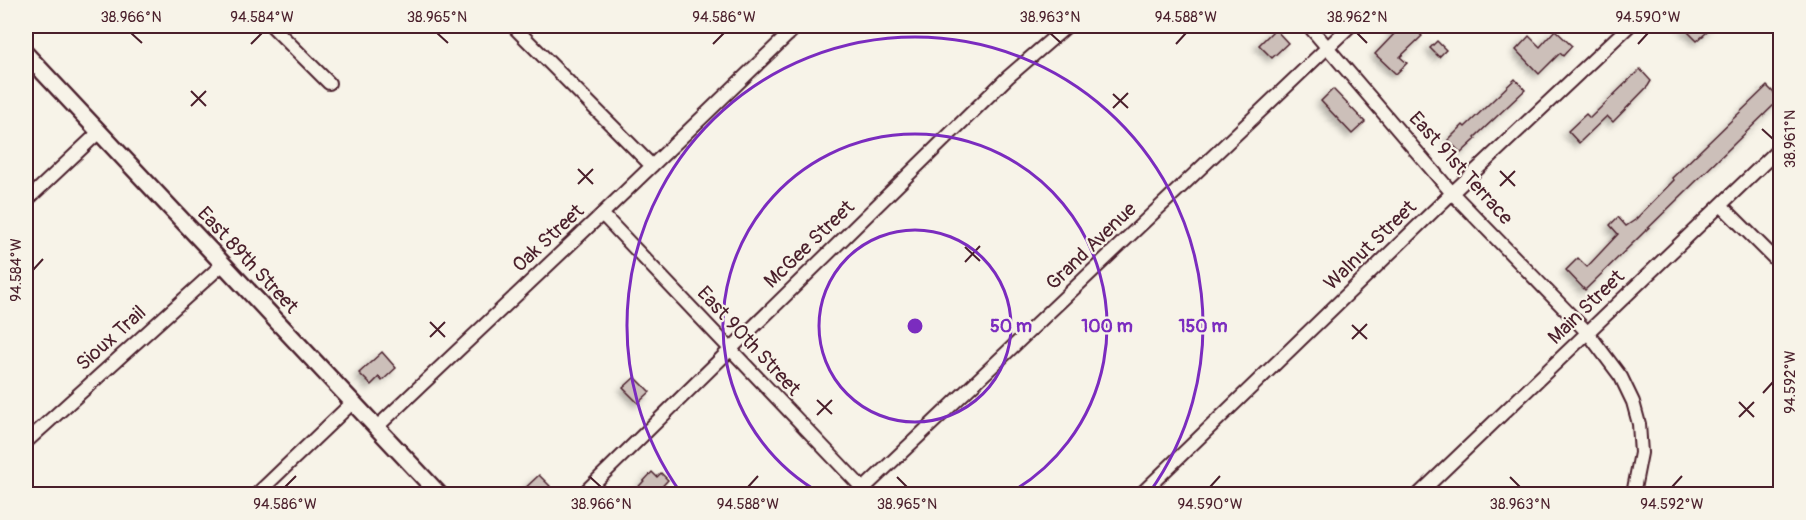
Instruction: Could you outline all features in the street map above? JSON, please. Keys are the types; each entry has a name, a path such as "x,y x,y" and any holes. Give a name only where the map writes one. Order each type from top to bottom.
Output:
{"street":[{"path":"272,26 329,83"},
{"path":"513,26 652,166"},
{"name":"Oak Street","path":"376,428 652,166 784,30 798,26"},
{"name":"McGee Street","path":"583,495 1008,77 1067,26"},
{"name":"East 91st Terrace","path":"1309,26 1329,46 1452,193 1588,333 1621,377 1634,402 1640,424 1641,453 1633,495"},
{"name":"Grand Avenue","path":"863,493 1350,26"},
{"name":"Walnut Street","path":"1141,495 1452,193 1629,26"},
{"name":"East 89th Street","path":"26,54 439,495"},
{"path":"26,201 99,132"},
{"name":"Main Street","path":"1419,495 1780,148"},
{"path":"1721,205 1780,264"},
{"name":"East 90th Street","path":"602,214 730,348 863,493"},
{"name":"Sioux Trail","path":"26,442 223,264"},
{"path":"257,495 352,403"}],"building":[{"path":"1390,26 1412,26 1422,36 1400,57 1407,63 1396,74 1375,54 1396,32"},
{"path":"1682,26 1714,26 1697,41"},
{"path":"1275,29 1288,43 1272,58 1259,45"},
{"path":"1555,30 1572,46 1563,56 1560,53 1539,74 1516,50 1529,36 1540,47"},
{"path":"1437,41 1446,50 1439,57 1430,48"},
{"path":"1640,69 1651,81 1648,86 1613,122 1607,116 1579,143 1568,131 1586,114 1590,118"},
{"path":"1515,79 1525,90 1461,153 1448,140 1463,125 1465,127"},
{"path":"1767,86 1780,99 1585,290 1566,270 1578,258 1587,267 1618,234 1610,225 1618,217 1626,226 1635,220 1674,180 1672,178"},
{"path":"1333,89 1365,122 1352,134 1321,101"},
{"path":"382,352 396,368 382,381 379,377 371,385 359,373"},
{"path":"635,377 650,392 638,403 623,388"},
{"path":"652,472 657,477 661,473 668,480 654,495 631,495"},
{"path":"539,475 550,486 542,495 518,495"}]}
